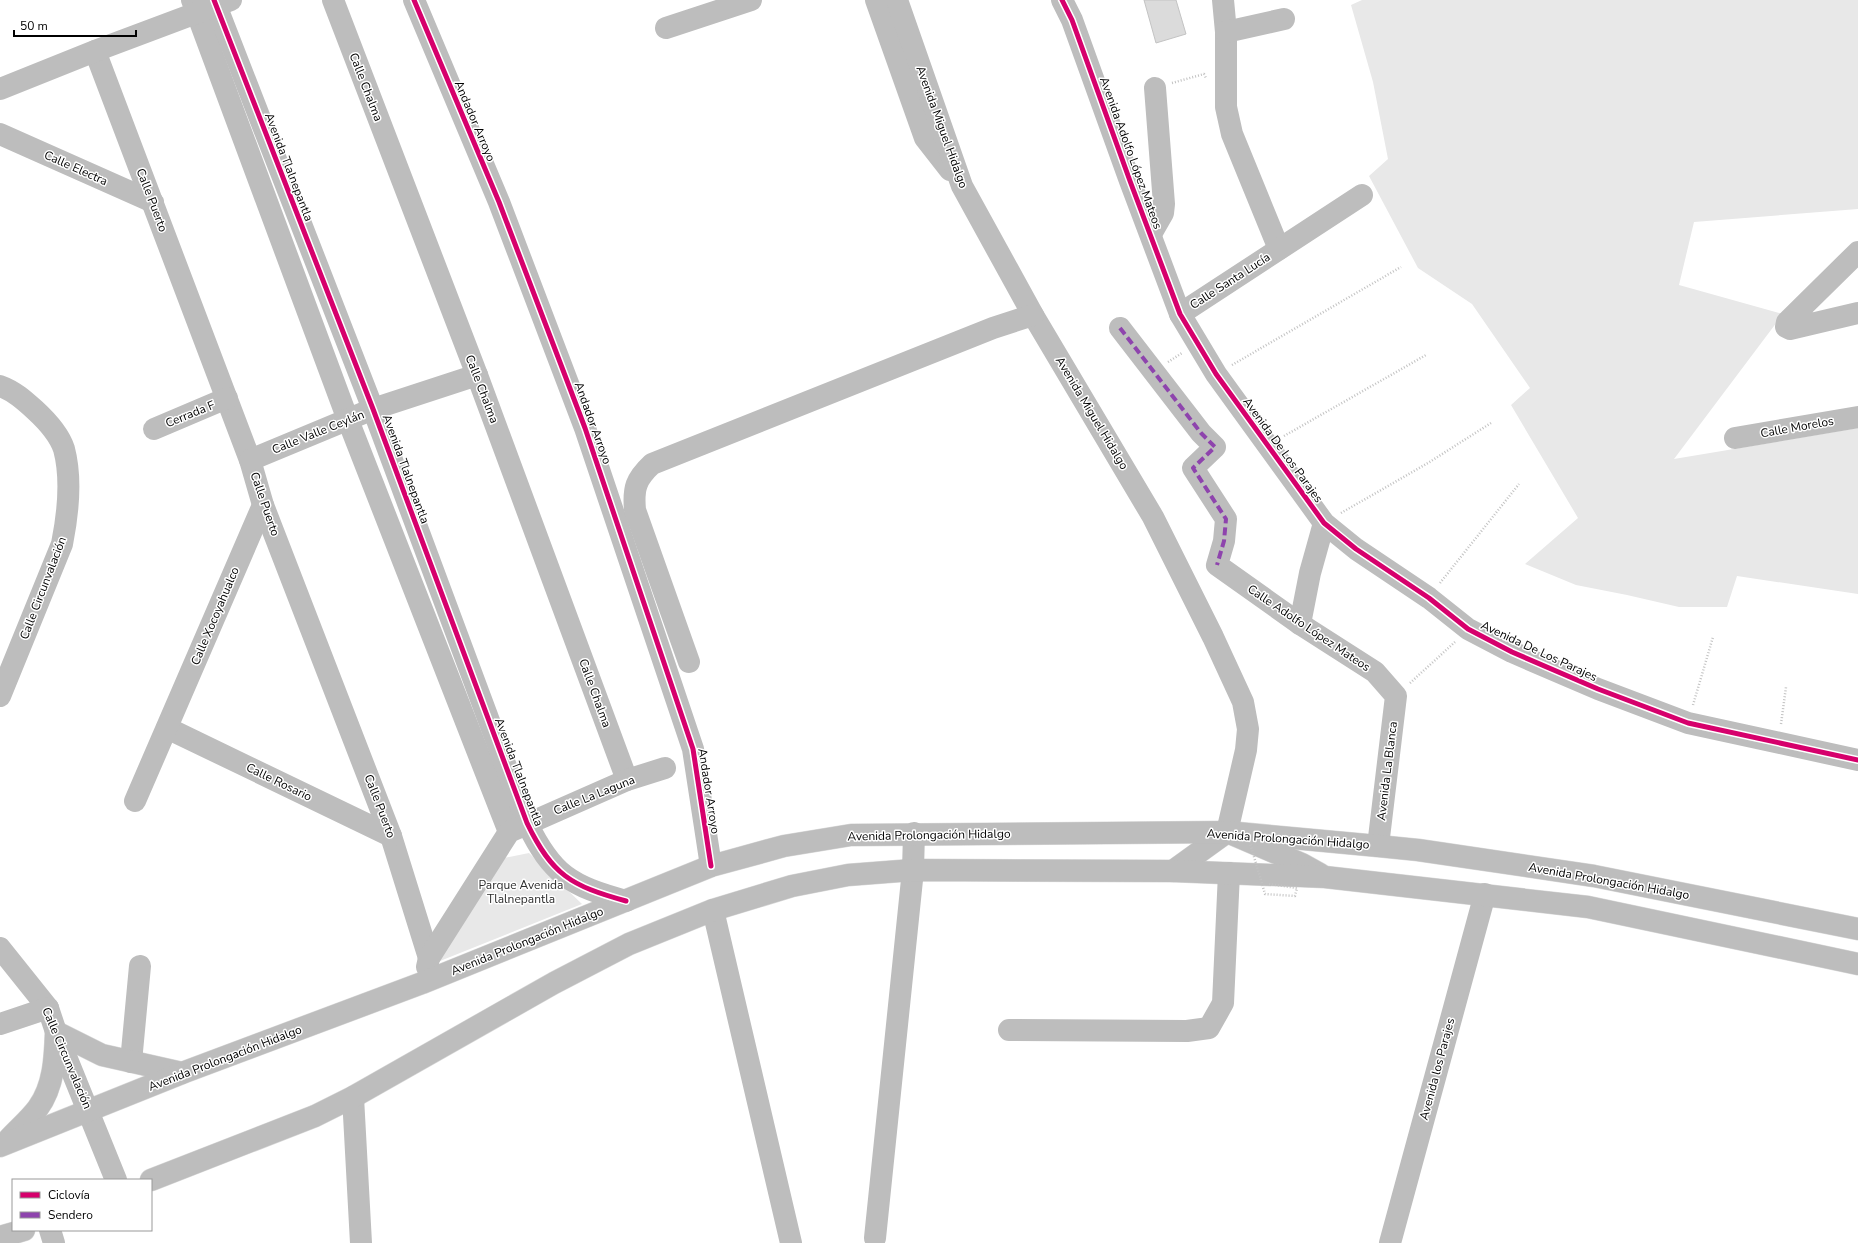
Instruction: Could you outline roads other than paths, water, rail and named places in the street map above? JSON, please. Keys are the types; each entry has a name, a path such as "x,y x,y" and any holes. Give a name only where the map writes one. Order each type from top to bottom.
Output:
{"main road":[{"name":"Calle Chalma","path":"333,0 477,374 627,780"},
{"name":"Andador Arroyo","path":"414,0 498,202 585,428 693,749 711,866"},
{"path":"666,28 751,0"},
{"path":"876,0 926,138 962,186"},
{"name":"Avenida Miguel Hidalgo","path":"897,0 962,186 1033,314 1153,517 1213,637 1243,702 1248,729 1246,750 1227,832"},
{"name":"Avenida Adolfo López Mateos","path":"1062,0 1072,20 1180,314"},
{"path":"1223,0 1226,32 1228,120 1232,134 1279,249"},
{"path":"0,89 210,4"},
{"name":"Avenida Tlalnepantla","path":"210,4 373,409 518,828"},
{"name":"Avenida Tlalnepantla","path":"210,4 348,420 518,828 537,845 558,870 569,880 595,893 626,901"},
{"path":"1226,32 1284,19"},
{"name":"Calle Puerto","path":"95,50 250,460 263,505 391,836 429,958"},
{"path":"1151,234 1163,213 1164,204 1155,88"},
{"name":"Calle Electra","path":"0,134 153,202"},
{"name":"Calle Santa Lucía","path":"1180,314 1362,195"},
{"path":"1858,252 1787,322 1786,327 1790,329 1858,313"},
{"path":"689,662 635,510 633,492 641,474 652,464 993,328 1033,314"},
{"name":"Avenida De Los Parajes","path":"1180,314 1216,374 1266,446 1324,523 1356,549 1429,598 1468,630 1512,652 1583,683 1688,723 1858,760"},
{"name":"Calle Adolfo López Mateos","path":"1120,328 1153,373 1201,433 1215,447 1193,468 1226,519 1224,540 1217,565 1300,624 1375,672 1396,696"},
{"name":"Calle Valle Ceylán","path":"250,460 373,409 477,374"},
{"name":"Calle Circunvalación","path":"0,386 25,400 54,430 64,449 68,474 66,523 62,544 3,682"},
{"name":"Cerrada F","path":"154,429 227,398"},
{"name":"Calle Morelos","path":"1735,438 1858,416"},
{"name":"Calle Xocoyahualco","path":"135,801 263,505"},
{"path":"1300,624 1310,573 1324,523"},
{"name":"Avenida La Blanca","path":"1378,846 1396,696"},
{"name":"Calle Rosario","path":"167,728 391,836"},
{"name":"Calle La Laguna","path":"518,828 627,780 665,768"},
{"path":"422,984 429,958 518,828"},
{"name":"Avenida Prolongación Hidalgo","path":"2,1146 182,1073 422,984 711,866 784,846 851,835 1227,832 1378,846 1418,850 1594,876 1858,929"},
{"path":"1173,871 1227,832 1302,864 1326,877"},
{"path":"875,1238 914,870 914,834"},
{"path":"152,1180 315,1116 353,1097 561,979 629,944 713,910 792,886 841,876 914,870 1173,871 1326,877 1588,907 1858,964"},
{"path":"1009,1030 1187,1031 1209,1028 1223,1004 1230,873"},
{"path":"1588,907 1594,876"},
{"name":"Avenida los Parajes","path":"1390,1243 1485,894"},
{"path":"713,910 791,1243"},
{"name":"Calle Circunvalación","path":"0,948 48,1008 56,1032 89,1110 116,1179"},
{"path":"131,1062 140,966"},
{"path":"0,1024 48,1008"},
{"path":"2,1146 38,1108 49,1087 54,1064 56,1032 102,1055 182,1073"},
{"path":"353,1097 361,1243"},
{"path":"50,1231 54,1243"}],"park label":[{"name":"Parque Avenida Tlalnepantla","path":"521,892"}]}
